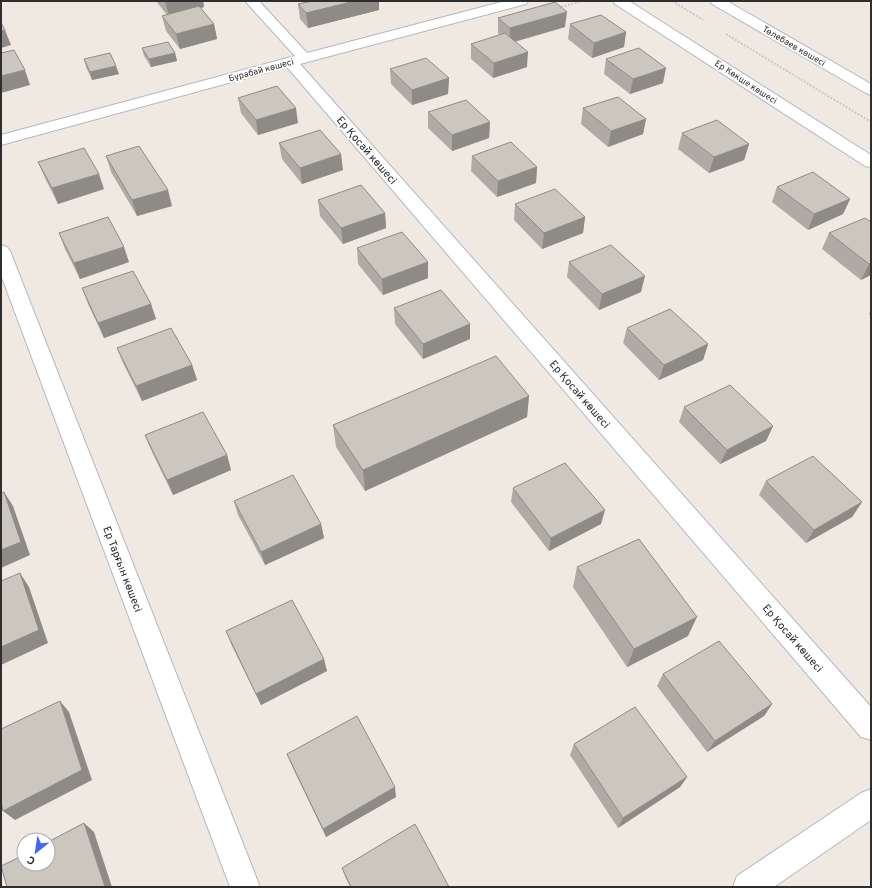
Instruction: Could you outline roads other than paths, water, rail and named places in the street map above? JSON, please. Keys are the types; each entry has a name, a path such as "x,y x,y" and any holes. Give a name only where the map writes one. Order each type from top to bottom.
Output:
{"street":[{"name":"Ер Қосай көшесі","path":"252,1 297,60 871,727"},
{"name":"Бурабай көшесі","path":"1,140 521,1"},
{"name":"Ер Көкше көшесі","path":"620,1 871,162"},
{"name":"Төлебаев көшесі","path":"717,1 871,90"},
{"name":"Ер Тарғын көшесі","path":"1,252 245,887"},
{"path":"748,887 871,803"}]}
